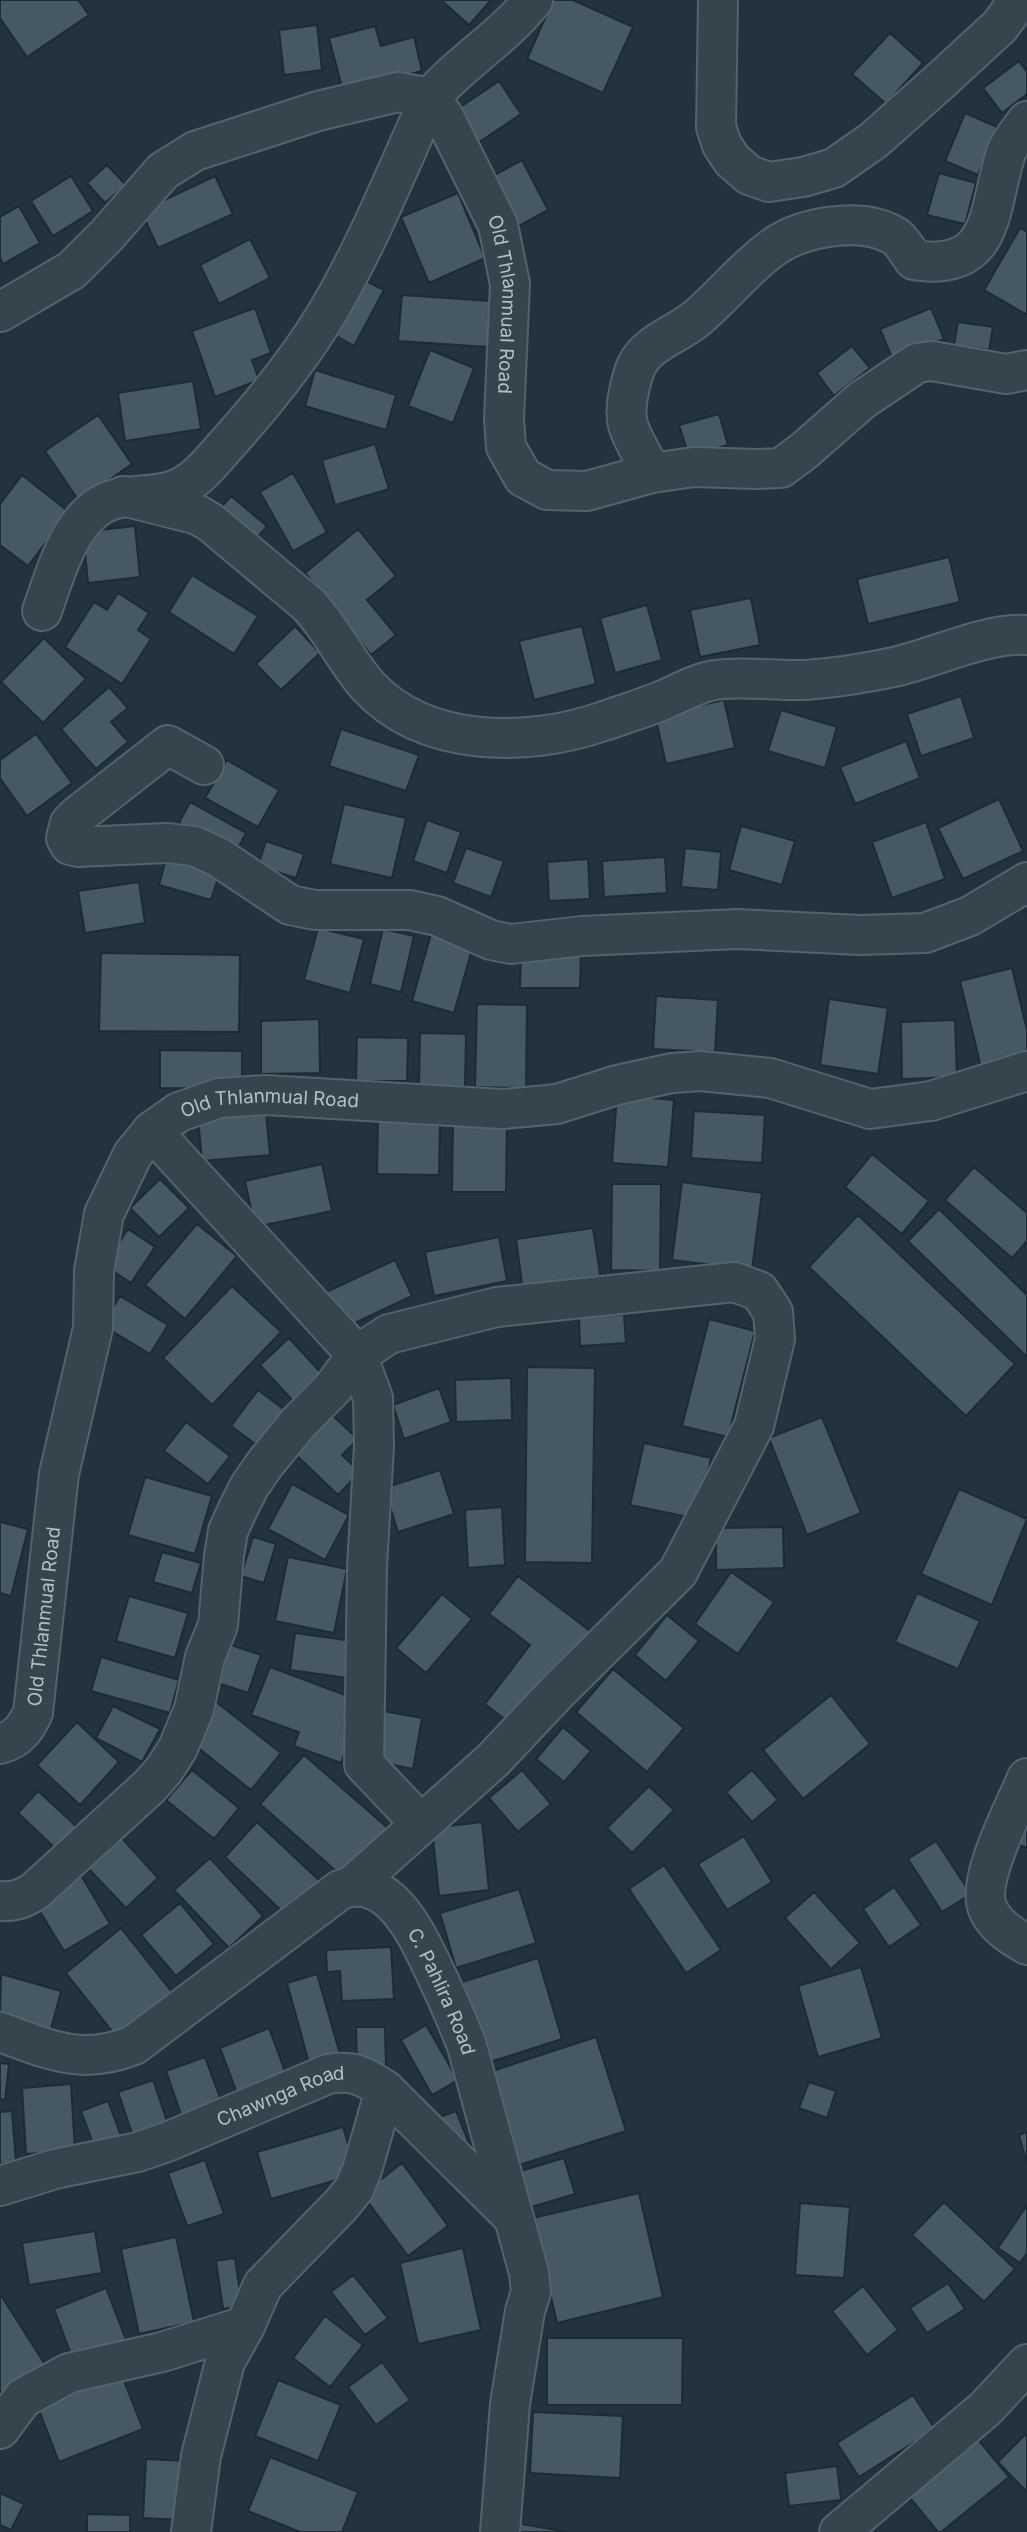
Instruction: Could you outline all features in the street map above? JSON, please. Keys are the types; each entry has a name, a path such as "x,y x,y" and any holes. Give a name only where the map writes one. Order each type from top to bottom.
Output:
{"street":[{"path":"42,611 62,554 83,520 96,508 123,496 172,491 197,477 280,381 327,313 430,98 445,81 519,18 533,0"},
{"path":"718,0 716,127 722,145 732,160 749,175 769,182 803,177 834,167 874,140 1000,26 1019,0"},
{"path":"0,312 72,270 163,171 195,151 318,111 398,92 430,98"},
{"name":"Old Thlanmual Road","path":"430,98 444,117 498,225 510,284 503,418 506,447 523,477 547,490 587,491 652,473 694,467 781,468 806,450 862,400 917,363 932,361 1006,374 1027,370"},
{"path":"652,473 627,424 628,395 641,356 696,319 759,259 793,236 818,229 850,226 895,235 914,260 933,263 965,253 987,230 1007,150 1027,121"},
{"path":"123,496 187,511 210,522 309,605 322,619 358,672 383,699 404,714 479,738 523,738 587,727 714,680 804,680 842,676 934,657 990,639 1027,635"},
{"path":"204,765 168,745 70,823 66,838 70,845 78,847 167,843 194,846 218,857 290,905 315,909 410,910 437,916 491,940 511,944 594,935 724,929 860,935 925,933 970,916 1027,882"},
{"name":"Old Thlanmual Road","path":"0,1744 12,1741 25,1730 33,1713 60,1474 93,1328 94,1271 104,1214 132,1154 152,1131 179,1112 219,1098 265,1095 503,1108 557,1104 617,1085 672,1073 701,1071 771,1078 870,1109 931,1101 1027,1071"},
{"path":"152,1131 357,1355 373,1398 374,1434 367,1567 364,1764 421,1824"},
{"path":"0,1901 14,1902 35,1891 164,1770 178,1748 194,1709 205,1657 218,1625 228,1531 238,1509 264,1465 299,1422 332,1389 357,1355 389,1334 497,1307 734,1282 759,1291 773,1312 775,1339 754,1426 678,1572 557,1692 494,1760 352,1886 340,1891 134,2045 112,2054 78,2055 54,2051 0,2032"},
{"path":"1027,1778 992,1861 984,1892 987,1908 995,1922 1027,1945"},
{"name":"C. Pahlira Road","path":"352,1886 379,1892 396,1905 415,1931 443,1989 467,2046 529,2273 531,2292 525,2311 510,2404 500,2532"},
{"name":"Chawnga Road","path":"0,2186 55,2169 118,2157 167,2142 328,2074 346,2071 365,2077 385,2090 514,2219"},
{"path":"191,2532 195,2484 225,2362 263,2285 341,2206 354,2189 385,2090"},
{"path":"0,2429 23,2398 69,2373 162,2352 245,2326"},
{"path":"839,2532 985,2409 1027,2364"}],"building":[{"path":"0,0 78,0 89,15 27,57 0,18"},
{"path":"441,0 491,0 469,25"},
{"path":"553,0 573,0 633,27 603,93 527,59"},
{"path":"317,25 322,70 284,75 279,30"},
{"path":"375,26 381,46 414,37 422,71 343,91 329,38"},
{"path":"890,33 923,63 886,104 852,74"},
{"path":"1019,61 1027,72 1027,94 1002,113 983,88"},
{"path":"499,81 521,114 472,147 450,114"},
{"path":"965,113 997,127 978,175 945,161"},
{"path":"522,160 548,210 519,226 493,176"},
{"path":"107,165 126,185 105,203 87,183"},
{"path":"939,173 976,183 965,224 927,215"},
{"path":"71,176 93,211 53,236 31,201"},
{"path":"215,176 233,214 158,248 141,211"},
{"path":"458,193 485,258 429,283 401,217"},
{"path":"19,206 40,243 3,264 0,258 0,217"},
{"path":"1020,228 1027,232 1027,315 984,290"},
{"path":"250,239 270,278 219,304 200,265"},
{"path":"358,277 384,290 354,346 328,331"},
{"path":"402,295 492,301 488,347 398,341"},
{"path":"255,308 271,353 252,360 259,380 215,397 192,331"},
{"path":"931,308 944,339 893,360 880,329"},
{"path":"958,322 993,327 989,350 954,345"},
{"path":"852,346 870,368 834,396 817,373"},
{"path":"430,350 474,368 453,423 408,406"},
{"path":"315,370 396,395 386,430 305,406"},
{"path":"193,381 201,429 125,441 118,393"},
{"path":"719,414 728,445 689,456 679,425"},
{"path":"98,415 132,464 79,501 45,451"},
{"path":"375,444 389,489 335,505 322,460"},
{"path":"293,473 327,532 293,551 260,492"},
{"path":"22,475 69,512 28,566 0,545 0,504"},
{"path":"231,496 267,526 253,543 217,512"},
{"path":"135,526 140,577 88,583 83,532"},
{"path":"358,529 396,576 367,600 396,635 371,655 305,573"},
{"path":"949,557 960,602 868,624 857,579"},
{"path":"192,575 258,616 234,654 169,612"},
{"path":"118,593 149,613 138,630 151,639 122,684 65,647 94,602 107,610"},
{"path":"751,598 760,645 700,657 690,610"},
{"path":"647,605 662,660 615,673 600,618"},
{"path":"295,626 320,653 281,690 256,664"},
{"path":"582,626 596,684 534,700 519,641"},
{"path":"44,638 86,679 43,723 1,682"},
{"path":"109,687 128,708 111,722 128,742 96,769 61,729"},
{"path":"961,696 974,738 921,756 907,714"},
{"path":"724,700 735,748 666,764 655,715"},
{"path":"781,710 837,727 825,768 768,751"},
{"path":"341,729 419,755 406,791 329,766"},
{"path":"36,734 72,783 27,816 0,778 0,760"},
{"path":"906,741 920,778 855,804 840,767"},
{"path":"227,760 279,790 258,827 205,798"},
{"path":"999,799 1023,851 963,879 938,828"},
{"path":"190,802 246,833 235,854 179,823"},
{"path":"344,804 406,818 392,878 330,864"},
{"path":"427,820 461,832 447,873 413,861"},
{"path":"926,822 945,879 892,898 872,842"},
{"path":"741,826 795,841 782,885 729,870"},
{"path":"266,841 304,854 296,878 258,866"},
{"path":"466,848 504,861 491,897 453,883"},
{"path":"685,848 721,852 718,890 681,887"},
{"path":"167,856 220,871 211,900 159,885"},
{"path":"665,857 667,893 604,897 602,861"},
{"path":"588,859 590,899 549,901 547,862"},
{"path":"139,882 145,923 85,933 78,891"},
{"path":"318,928 364,939 350,993 304,980"},
{"path":"383,929 414,936 401,992 370,984"},
{"path":"431,934 473,946 454,1013 412,1001"},
{"path":"521,951 581,952 580,988 520,988"},
{"path":"101,953 240,955 239,1032 99,1031"},
{"path":"1012,968 1027,1030 1027,1055 981,1067 960,981"},
{"path":"656,996 718,1000 715,1052 653,1049"},
{"path":"829,999 888,1008 878,1074 820,1065"},
{"path":"477,1004 527,1005 526,1088 475,1087"},
{"path":"319,1019 320,1073 261,1074 261,1021"},
{"path":"955,1020 957,1077 902,1079 901,1022"},
{"path":"420,1033 466,1034 465,1087 419,1086"},
{"path":"357,1037 408,1038 407,1081 356,1081"},
{"path":"160,1050 242,1051 242,1089 160,1088"},
{"path":"617,1095 674,1100 668,1167 612,1163"},
{"path":"694,1111 765,1115 762,1163 691,1158"},
{"path":"266,1112 270,1155 202,1161 198,1118"},
{"path":"378,1120 440,1121 439,1175 377,1174"},
{"path":"453,1122 507,1122 506,1192 452,1192"},
{"path":"872,1154 929,1201 902,1234 845,1187"},
{"path":"322,1164 332,1211 255,1227 245,1181"},
{"path":"974,1167 1027,1213 1027,1241 1012,1258 945,1200"},
{"path":"160,1179 189,1208 159,1237 130,1208"},
{"path":"682,1182 762,1193 752,1270 672,1260"},
{"path":"612,1184 661,1184 660,1271 611,1270"},
{"path":"939,1209 1027,1295 1027,1357 908,1241"},
{"path":"858,1215 1015,1364 966,1416 809,1267"},
{"path":"197,1224 237,1256 185,1319 145,1285"},
{"path":"593,1228 601,1280 523,1291 516,1239"},
{"path":"128,1229 155,1247 131,1283 104,1265"},
{"path":"499,1237 507,1281 434,1296 425,1252"},
{"path":"395,1260 412,1296 340,1330 324,1293"},
{"path":"232,1286 281,1332 212,1405 163,1358"},
{"path":"120,1296 168,1325 150,1354 102,1325"},
{"path":"624,1314 626,1343 580,1346 579,1318"},
{"path":"709,1319 755,1331 728,1437 682,1426"},
{"path":"289,1338 322,1374 293,1401 260,1365"},
{"path":"527,1367 595,1368 592,1563 525,1562"},
{"path":"511,1378 512,1420 456,1422 455,1380"},
{"path":"439,1388 451,1422 404,1439 393,1405"},
{"path":"258,1390 286,1411 259,1447 231,1426"},
{"path":"332,1415 358,1439 342,1455 360,1472 338,1495 295,1454"},
{"path":"822,1417 861,1513 807,1535 769,1438"},
{"path":"186,1422 230,1456 208,1484 164,1451"},
{"path":"644,1443 711,1458 698,1519 630,1505"},
{"path":"440,1470 454,1514 398,1532 384,1488"},
{"path":"145,1477 212,1496 195,1554 128,1535"},
{"path":"292,1484 349,1515 325,1560 268,1529"},
{"path":"959,1489 1027,1519 992,1605 921,1574"},
{"path":"502,1507 505,1565 468,1568 465,1510"},
{"path":"0,1522 28,1529 11,1596 0,1593"},
{"path":"783,1527 784,1568 716,1570 716,1528"},
{"path":"253,1537 276,1544 264,1583 241,1576"},
{"path":"162,1552 201,1563 192,1593 153,1582"},
{"path":"288,1557 347,1569 334,1633 275,1621"},
{"path":"731,1572 774,1602 738,1654 695,1624"},
{"path":"518,1576 590,1631 516,1728 485,1704 530,1645 489,1614"},
{"path":"917,1593 980,1621 958,1669 895,1642"},
{"path":"442,1594 472,1619 426,1673 396,1648"},
{"path":"129,1596 188,1613 175,1658 116,1641"},
{"path":"667,1615 699,1641 666,1681 635,1655"},
{"path":"295,1633 353,1641 348,1678 290,1670"},
{"path":"228,1644 261,1655 248,1693 215,1682"},
{"path":"101,1657 179,1680 170,1713 91,1691"},
{"path":"270,1667 364,1702 341,1763 294,1746 299,1732 251,1715"},
{"path":"613,1669 684,1728 647,1772 576,1712"},
{"path":"831,1695 870,1744 803,1799 763,1750"},
{"path":"215,1701 281,1753 251,1790 186,1738"},
{"path":"113,1706 160,1729 142,1762 96,1738"},
{"path":"383,1711 422,1718 413,1769 374,1761"},
{"path":"77,1722 119,1762 80,1805 37,1765"},
{"path":"563,1727 591,1751 564,1782 536,1759"},
{"path":"304,1755 389,1829 345,1879 260,1804"},
{"path":"192,1770 239,1808 214,1839 166,1800"},
{"path":"522,1770 551,1804 518,1832 489,1798"},
{"path":"752,1770 778,1800 752,1822 726,1792"},
{"path":"649,1786 674,1810 632,1853 607,1828"},
{"path":"38,1791 77,1827 56,1849 18,1813"},
{"path":"1027,1812 1027,1848 1015,1843"},
{"path":"257,1822 322,1883 289,1918 225,1857"},
{"path":"482,1822 489,1890 439,1896 432,1828"},
{"path":"120,1836 158,1878 126,1908 87,1867"},
{"path":"744,1836 772,1882 727,1910 698,1864"},
{"path":"936,1841 971,1894 942,1912 908,1859"},
{"path":"210,1858 263,1916 229,1948 174,1890"},
{"path":"664,1865 721,1950 686,1973 629,1889"},
{"path":"79,1872 110,1924 64,1951 33,1900"},
{"path":"894,1887 921,1925 889,1947 863,1909"},
{"path":"519,1889 536,1943 456,1968 440,1913"},
{"path":"814,1892 860,1943 831,1969 785,1918"},
{"path":"180,1903 214,1944 176,1976 141,1935"},
{"path":"121,1928 175,1996 119,2040 66,1973"},
{"path":"391,1947 394,1999 342,2001 340,1971 327,1972 326,1950"},
{"path":"538,1958 562,2039 487,2063 462,1982"},
{"path":"861,1967 882,2038 818,2057 798,1986"},
{"path":"1,1974 61,1991 51,2029 0,2014"},
{"path":"317,1974 342,2061 311,2070 287,1983"},
{"path":"426,2025 458,2080 432,2095 401,2040"},
{"path":"356,2027 385,2027 386,2066 357,2066"},
{"path":"269,2028 286,2074 237,2093 220,2048"},
{"path":"596,2037 626,2131 513,2167 483,2074"},
{"path":"205,2057 223,2106 183,2120 166,2071"},
{"path":"0,2063 9,2064 5,2100 0,2099"},
{"path":"153,2080 169,2127 134,2139 118,2092"},
{"path":"809,2082 836,2091 827,2118 799,2108"},
{"path":"71,2084 75,2151 26,2154 22,2088"},
{"path":"108,2101 121,2136 94,2146 81,2111"},
{"path":"12,2111 16,2163 0,2164 0,2112"},
{"path":"456,2111 468,2141 452,2147 440,2117"},
{"path":"343,2127 357,2174 271,2199 257,2152"},
{"path":"1027,2132 1027,2164 1019,2135"},
{"path":"564,2158 575,2194 525,2209 514,2173"},
{"path":"205,2160 224,2214 187,2226 168,2173"},
{"path":"402,2163 448,2226 408,2256 362,2194"},
{"path":"639,2193 663,2297 557,2323 533,2218"},
{"path":"944,2202 1015,2269 984,2302 912,2235"},
{"path":"800,2203 850,2207 844,2278 795,2275"},
{"path":"1027,2205 1027,2253 1020,2263 998,2248"},
{"path":"95,2231 102,2273 29,2285 22,2243"},
{"path":"176,2237 194,2322 139,2334 121,2249"},
{"path":"463,2248 481,2330 418,2344 400,2263"},
{"path":"235,2258 242,2306 223,2309 216,2261"},
{"path":"353,2275 388,2318 365,2335 331,2292"},
{"path":"948,2283 965,2309 927,2333 910,2308"},
{"path":"863,2286 898,2330 867,2355 832,2311"},
{"path":"106,2288 128,2345 75,2365 54,2309"},
{"path":"0,2294 46,2366 2,2394 0,2391"},
{"path":"325,2316 363,2345 330,2387 293,2358"},
{"path":"547,2338 683,2338 682,2405 547,2405"},
{"path":"382,2362 410,2400 376,2425 348,2387"},
{"path":"120,2371 143,2429 59,2462 37,2405"},
{"path":"278,2380 341,2405 318,2461 255,2436"},
{"path":"913,2395 935,2429 859,2477 837,2443"},
{"path":"533,2412 623,2416 620,2478 530,2473"},
{"path":"1027,2433 1027,2492 998,2462"},
{"path":"976,2437 1009,2477 938,2532 906,2493"},
{"path":"270,2457 358,2492 342,2532 300,2532 248,2511"},
{"path":"146,2459 185,2461 183,2520 143,2518"},
{"path":"837,2466 841,2500 789,2506 785,2473"},
{"path":"0,2493 24,2504 11,2530 0,2525"},
{"path":"87,2514 130,2515 130,2532 87,2532"},
{"path":"516,2523 568,2532 515,2532"}]}
